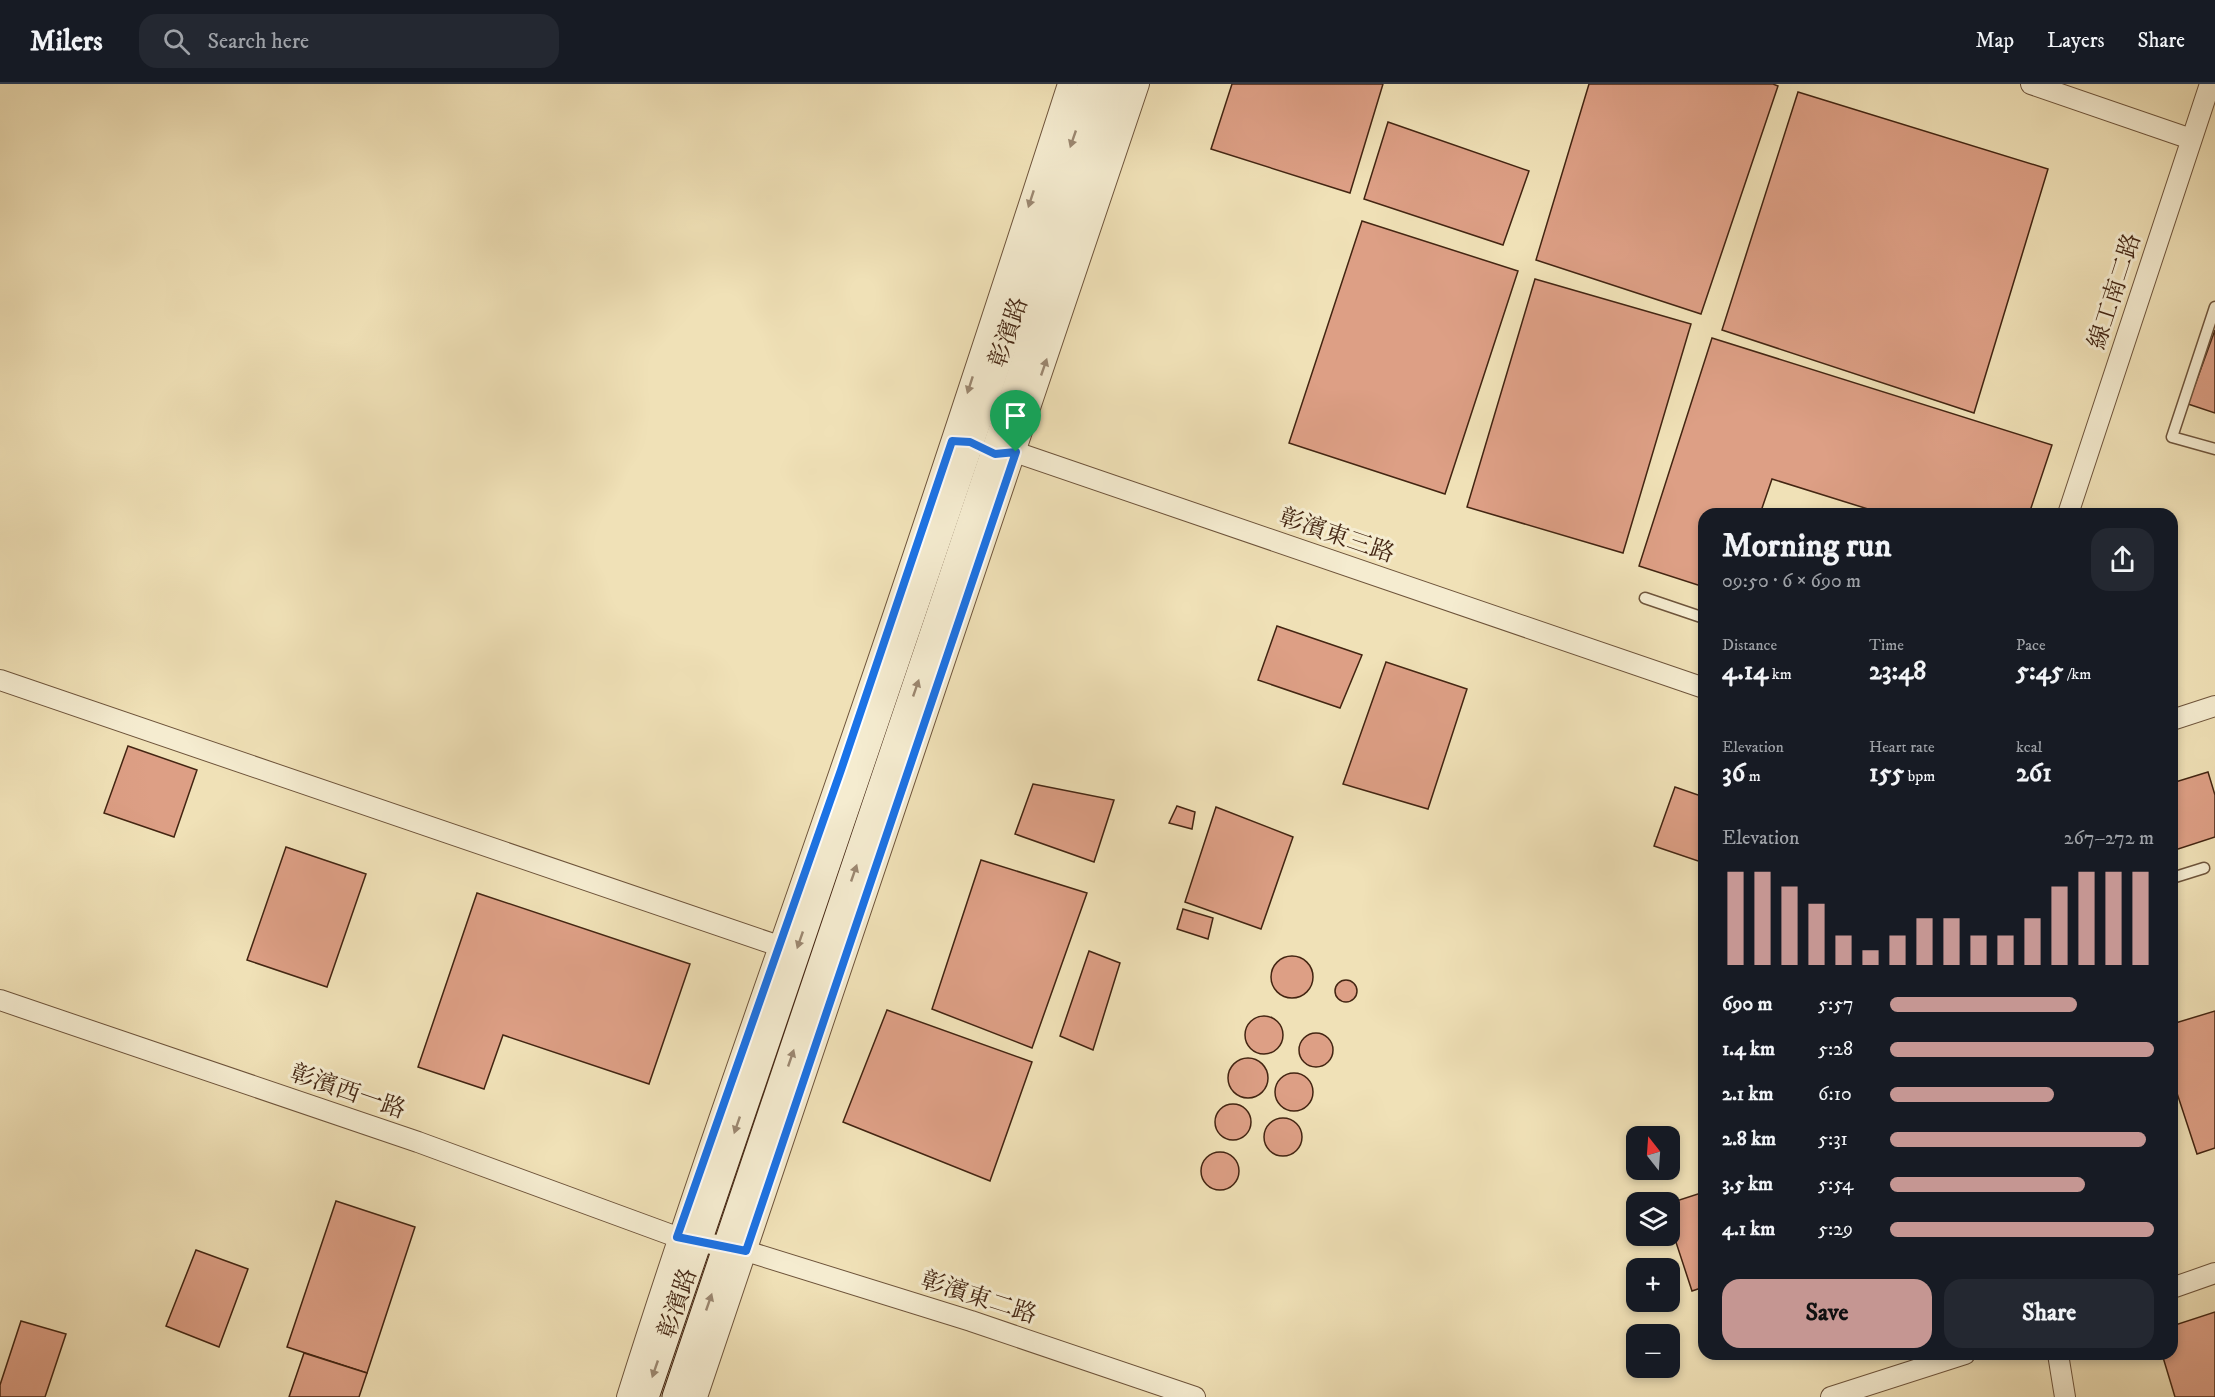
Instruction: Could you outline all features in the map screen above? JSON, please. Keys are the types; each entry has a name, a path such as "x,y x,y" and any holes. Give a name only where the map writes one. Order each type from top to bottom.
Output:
{"street":[{"name":"彰濱路","path":"627,1397 688,1239 961,442 1068,84"},
{"name":"彰濱路","path":"645,1397 688,1239 779,946 1092,84"},
{"name":"彰濱路","path":"697,1397 737,1249 1005,453 1119,84"},
{"name":"彰濱路","path":"1005,453 1140,84"},
{"path":"2031,84 2191,139"},
{"name":"線工南二路","path":"2070,508 2210,84"},
{"name":"彰濱東三路","path":"961,442 1005,453 1698,686"},
{"path":"0,680 779,946"},
{"path":"2178,718 2215,706"},
{"name":"彰濱西一路","path":"0,1000 418,1142 688,1239 737,1249"},
{"name":"彰濱路","path":"676,1397 737,1249"},
{"name":"彰濱東二路","path":"737,1249 971,1321 1195,1397"},
{"path":"2178,1286 2215,1274"},
{"path":"1832,1397 1946,1360"},
{"path":"2059,1360 2065,1397"}],"lane":[{"path":"2215,307 2172,437 2215,449"},
{"path":"1645,598 1698,616"},
{"path":"2178,877 2205,867"}],"building":[{"path":"1232,84 1383,84 1350,193 1211,149"},
{"path":"1589,84 1773,84 1778,86 1701,314 1536,260"},
{"path":"1798,92 2048,169 1974,413 1722,330"},
{"path":"1388,122 1529,171 1503,245 1364,199"},
{"path":"1362,221 1518,271 1445,494 1289,443"},
{"path":"1535,279 1691,324 1623,553 1467,507"},
{"path":"2215,330 2215,413 2188,404"},
{"path":"1712,338 2052,445 2031,508 1865,508 1772,479 1762,508 1698,508 1698,585 1639,566"},
{"path":"1277,626 1362,655 1340,708 1258,680"},
{"path":"1386,662 1467,689 1428,809 1343,784"},
{"path":"128,746 197,770 174,837 104,813"},
{"path":"2208,772 2215,795 2215,837 2178,849 2178,781"},
{"path":"1033,784 1114,800 1094,862 1015,834"},
{"path":"1675,787 1698,795 1698,861 1654,846"},
{"path":"1177,806 1195,812 1192,829 1169,823"},
{"path":"1216,807 1293,837 1261,929 1185,902"},
{"path":"286,847 366,874 327,987 247,960"},
{"path":"981,860 1087,893 1032,1048 932,1009"},
{"path":"477,893 690,964 649,1084 503,1035 484,1089 418,1067"},
{"path":"1183,909 1213,918 1208,939 1177,929"},
{"path":"1089,951 1120,963 1093,1050 1060,1036"},
{"path":"1292,956 1307,962 1313,977 1307,992 1292,998 1277,992 1271,977 1277,962"},
{"path":"1346,980 1354,983 1357,991 1354,999 1346,1002 1338,999 1335,991 1338,983"},
{"path":"887,1010 1032,1062 990,1181 843,1122"},
{"path":"2215,1011 2215,1148 2197,1154 2178,1096 2178,1022"},
{"path":"1264,1016 1277,1022 1283,1035 1277,1048 1264,1054 1251,1048 1245,1035 1251,1022"},
{"path":"1316,1033 1328,1038 1333,1050 1328,1062 1316,1067 1304,1062 1299,1050 1304,1038"},
{"path":"1248,1058 1256,1059 1262,1064 1267,1070 1267,1086 1262,1092 1256,1097 1248,1098 1240,1097 1234,1092 1229,1086 1228,1078 1229,1070 1234,1064 1240,1059"},
{"path":"1294,1073 1308,1078 1313,1092 1308,1106 1294,1111 1280,1106 1275,1092 1280,1078"},
{"path":"1233,1104 1246,1109 1251,1122 1246,1135 1233,1140 1220,1135 1215,1122 1220,1109"},
{"path":"1283,1118 1297,1123 1302,1137 1297,1151 1283,1156 1269,1151 1264,1137 1269,1123"},
{"path":"1220,1152 1234,1157 1239,1171 1234,1185 1220,1190 1206,1185 1201,1171 1206,1157"},
{"path":"1698,1194 1698,1289 1692,1291 1677,1246 1680,1246 1680,1200"},
{"path":"336,1201 415,1227 367,1373 287,1347"},
{"path":"196,1250 248,1269 219,1347 166,1326"},
{"path":"2215,1312 2215,1397 2175,1397 2164,1360 2178,1360 2178,1324"},
{"path":"21,1321 66,1334 45,1397 0,1397 0,1385"},
{"path":"304,1353 367,1373 359,1397 289,1397"}],"route":[{"path":"952,441 970,442 995,454 1016,452 746,1251 677,1237 841,770 952,441"}]}
